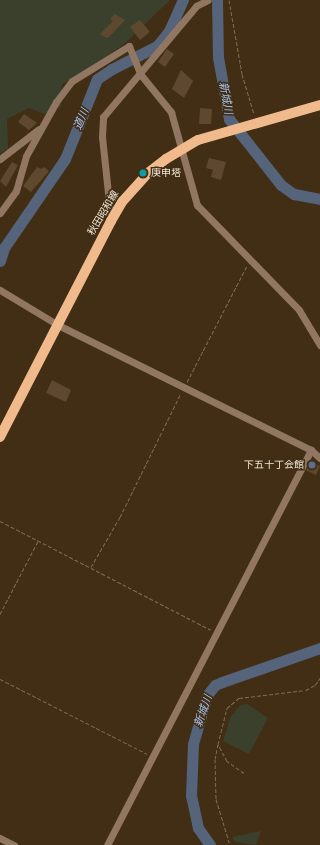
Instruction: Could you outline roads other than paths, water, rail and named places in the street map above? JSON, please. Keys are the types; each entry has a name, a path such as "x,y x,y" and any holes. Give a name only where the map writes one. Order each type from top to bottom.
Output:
{"main road":[{"name":"秋田昭和線","path":"0,437 111,221 122,202 148,173 182,149 198,140 228,130 320,106"}],"street":[{"path":"111,221 102,137 103,118 108,108 141,74 205,2"},
{"path":"0,213 16,191 26,156 42,126 56,102 72,81 130,46 138,61 141,74 171,112 197,205 250,262 299,310 320,344"},
{"path":"0,159 42,126"},
{"path":"0,290 58,325 184,389 311,450 320,458"},
{"path":"107,845 311,450"},
{"path":"0,838 14,845"}],"waterway":[{"name":"道川","path":"0,261 4,248 65,159 97,79 112,69 157,46 169,31 183,0"},
{"name":"新城川","path":"217,0 218,57 229,119 281,185 294,194 320,199"},
{"name":"新城川","path":"210,845 198,828 191,796 193,744 207,695 215,685 222,682 320,648"}],"place":[{"name":"庚申塔","path":"143,173"},
{"name":"下五十丁会館","path":"312,465"}]}
